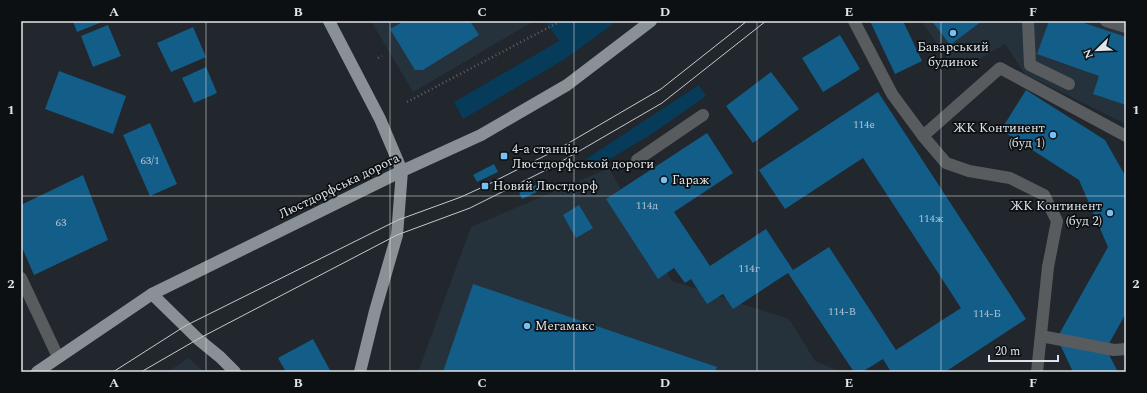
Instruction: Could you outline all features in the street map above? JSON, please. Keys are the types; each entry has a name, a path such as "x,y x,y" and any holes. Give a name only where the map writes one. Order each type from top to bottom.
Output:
{"main road":[{"path":"329,21 380,118 402,171 397,235 375,311 360,372"},
{"name":"Люстдорфська дорога","path":"37,372 152,294 402,171 481,135 567,85 651,21"},
{"path":"152,294 198,339 220,357 235,372"}],"street":[{"path":"854,21 892,94 923,136 946,163 970,171 1010,178 1044,195 1057,221 1048,267 1037,372"},
{"path":"1028,21 1030,65 1069,84"},
{"path":"1106,21 1126,28"},
{"path":"923,136 1000,68 1126,136"},
{"path":"637,160 703,115"},
{"path":"21,278 58,358"},
{"path":"1041,336 1114,350 1126,349"}],"path":[{"path":"407,102 561,21"},
{"path":"378,58 382,56"}],"shaded area":[{"path":"371,21 534,21 413,92"},
{"path":"545,21 617,21 565,59 463,119 454,102 559,41"},
{"path":"921,21 1126,21 1126,124 1025,74 1005,44 957,72"},
{"path":"699,85 706,96 650,135 593,169 586,159"},
{"path":"609,168 672,281 789,319 815,361 841,372 418,372 471,227"},
{"path":"188,358 205,372 167,372 172,369"}],"building":[{"path":"73,21 101,21 102,22 77,32"},
{"path":"404,21 470,21 479,35 423,70 415,70 390,29"},
{"path":"870,21 903,21 922,61 895,74"},
{"name":"Баварський будинок","path":"932,21 982,21 950,45"},
{"path":"1049,21 1078,21 1126,37 1126,105 1093,94 1099,76 1037,54"},
{"path":"108,25 121,56 93,67 81,36"},
{"path":"193,27 206,57 171,72 157,43"},
{"path":"840,35 860,69 823,92 802,58"},
{"path":"206,67 217,93 194,103 182,78"},
{"path":"59,71 126,96 113,134 45,109"},
{"path":"771,72 799,109 753,143 726,106"},
{"path":"1026,90 1105,140 1126,177 1126,313 1106,349 1118,372 1073,372 1057,338 1108,247 1079,180 1001,130"},
{"path":"878,92 1026,319 945,372 891,372 883,359 862,372 854,372 788,273 733,309 723,294 707,304 691,279 685,283 674,268 658,279 606,199 707,133 733,173 674,212 710,266 766,229 793,270 829,247 896,350 961,308 863,158 785,209 759,170"},
{"path":"150,123 177,184 150,196 123,135"},
{"path":"494,164 498,172 477,182 473,175"},
{"path":"83,175 108,240 34,275 21,245 21,205"},
{"path":"536,185 539,191 522,199 519,193"},
{"path":"579,205 593,228 576,238 563,215"},
{"name":"Мегамакс","path":"473,284 717,367 715,372 443,372"},
{"path":"313,339 331,372 286,372 278,358"}],"tram line":[{"path":"113,372 185,326 398,220 461,197 560,148 661,89 747,21"},
{"path":"141,372 198,339 397,235 470,208 550,168 662,103 766,21"}],"place":[{"name":"Баварський будинок","path":"953,33"},
{"name":"ЖК Континент (буд 1)","path":"1053,135"},
{"name":"4-а станція Люстдорфськой дороги","path":"504,156"},
{"name":"Гараж","path":"664,180"},
{"name":"Новий Люстдорф","path":"485,186"},
{"name":"ЖК Континент (буд 2)","path":"1110,213"},
{"name":"Мегамакс","path":"527,326"}]}
